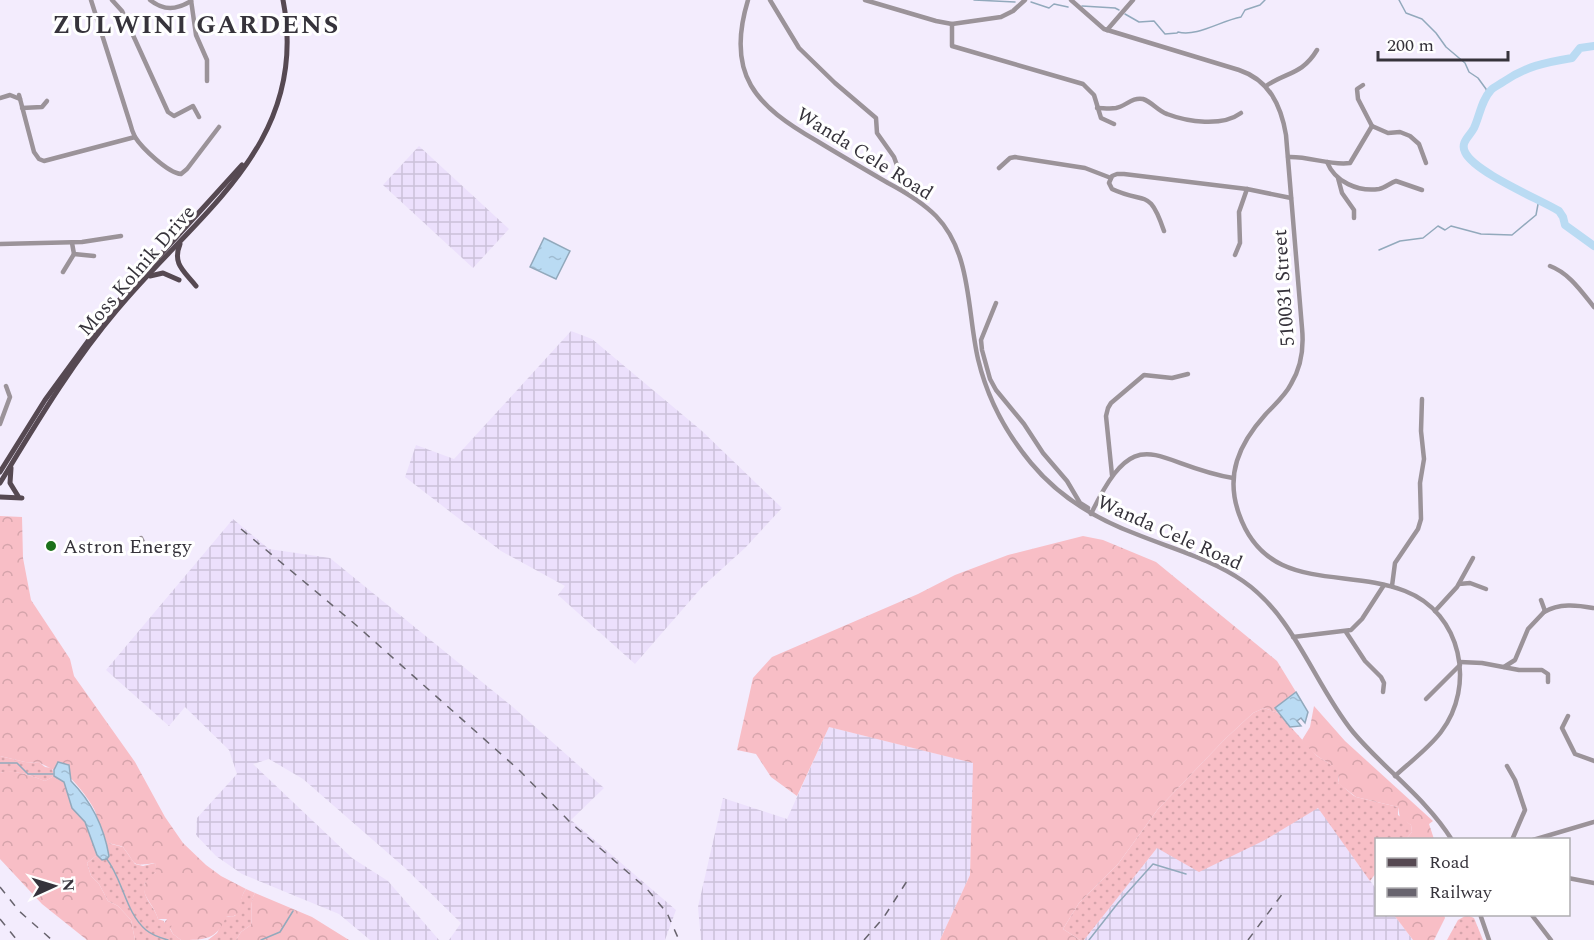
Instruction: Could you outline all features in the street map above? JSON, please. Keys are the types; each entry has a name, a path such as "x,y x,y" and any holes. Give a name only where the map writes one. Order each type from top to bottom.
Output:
{"main road":[{"name":"Moss Kolnik Drive","path":"0,483 85,350 117,309 239,176 258,148 272,115 284,75 287,33 283,0"},
{"name":"Moss Kolnik Drive","path":"0,472 45,400 113,307 224,186 261,141"},
{"path":"181,239 176,254 177,261 196,285"},
{"path":"145,279 160,272 179,279"},
{"path":"0,497 20,497 9,478 12,464"}],"street":[{"path":"91,0 135,137 172,173 181,174 188,169 219,127"},
{"path":"112,0 122,11 168,112 174,116 193,106 199,117"},
{"path":"150,0 168,8 179,7 191,1 196,35 207,60 207,81"},
{"name":"Wanda Cele Road","path":"748,0 742,21 740,50 747,77 763,104 785,122 903,192 936,215 954,241 962,263 979,362 985,382 1003,423 1040,474 1070,501 1119,527 1215,564 1233,574 1265,599 1293,637 1346,722 1362,742 1431,810 1451,838"},
{"path":"770,0 799,48 876,118 878,133 894,157 903,182 903,192"},
{"path":"865,0 952,24 1001,17 1013,11 1025,0"},
{"name":"510031 Street","path":"1071,0 1099,26 1107,30 1247,72 1266,86 1276,101 1284,121 1288,157 1302,328 1302,356 1296,375 1287,391 1245,439 1233,478 1234,499 1243,525 1253,542 1283,566 1302,573 1392,586 1416,596 1435,611 1454,639 1460,663 1458,695 1447,722 1434,740 1395,776"},
{"path":"1107,30 1133,0"},
{"path":"952,24 952,46 1087,86 1094,95 1097,108 1104,120 1114,124"},
{"path":"1266,86 1302,68 1317,50"},
{"path":"1363,85 1357,88 1357,95 1372,126 1388,134 1400,132 1410,136 1419,144 1426,163"},
{"path":"0,98 10,95 19,97 34,152 39,159 44,161 135,137"},
{"path":"1097,108 1117,108 1140,99 1167,114 1195,119 1224,121 1241,113"},
{"path":"22,108 42,107 47,101"},
{"path":"1288,157 1308,157 1348,164 1352,162 1372,126"},
{"path":"999,168 1010,158 1015,157 1085,168 1110,178"},
{"path":"1327,162 1338,178 1342,193 1354,210 1354,218"},
{"path":"1110,178 1117,174 1124,174 1247,189 1291,198"},
{"path":"1110,178 1109,183 1112,189 1151,202 1164,231"},
{"path":"1338,178 1362,188 1381,188 1396,181 1422,190"},
{"path":"1235,255 1240,243 1239,212 1247,189"},
{"path":"0,244 72,243 121,237"},
{"path":"63,272 74,254 72,243"},
{"path":"74,254 94,256"},
{"path":"1550,266 1570,279 1594,307"},
{"path":"996,303 981,340 990,379 1043,453 1067,481 1078,500 1091,512 1112,475 1127,459 1146,453 1157,454 1207,473 1233,478"},
{"path":"1112,475 1107,440 1108,408 1142,376 1172,378 1188,374"},
{"path":"0,424 10,397 6,386"},
{"path":"1392,586 1395,563 1418,529 1422,514 1420,483 1424,459 1422,399"},
{"path":"141,538 144,544"},
{"path":"1435,611 1459,584 1473,558"},
{"path":"1459,584 1470,583 1486,589"},
{"path":"1293,637 1346,632 1353,629 1384,585"},
{"path":"1541,600 1544,612"},
{"path":"1504,667 1515,660 1528,629 1544,612 1561,605 1593,608"},
{"path":"1346,632 1365,661 1381,677 1384,683 1383,692"},
{"path":"1426,699 1460,663 1519,670 1544,670 1549,677 1548,682"},
{"path":"1568,716 1563,724 1563,731 1574,751 1579,756 1594,761"},
{"path":"1508,766 1525,810 1513,838"},
{"path":"1540,838 1594,822"},
{"path":"1570,878 1594,883"},
{"path":"1480,916 1489,940"},
{"path":"1532,916 1551,940"}],"shaded area":[{"path":"419,146 509,229 473,268 383,185"},
{"path":"571,331 592,339 702,431 782,508 745,548 702,587 635,664 558,595 565,586 501,551 405,477 416,445 454,459"},
{"path":"233,519 269,549 330,558 514,708 604,788 571,820 676,910 665,940 449,940 461,923 404,867 303,779 269,759 253,764 352,858 388,881 439,940 370,940 339,914 242,874 216,856 196,835 197,818 237,774 229,750 185,707 169,726 106,670"},
{"path":"829,727 974,763 970,875 940,940 701,940 698,907 723,798 787,819"},
{"path":"1318,807 1375,888 1375,916 1395,916 1413,940 1084,940 1157,848 1265,840"}],"green space":[{"path":"0,516 22,517 23,558 31,600 70,659 74,676 135,762 165,817 183,843 206,865 246,889 238,913 226,917 218,930 209,937 181,940 173,934 170,928 175,922 172,919 158,919 144,890 148,878 156,872 155,863 138,865 133,862 123,847 111,844 107,840 91,804 57,765 54,770 40,763 0,756"},
{"path":"1083,536 1103,540 1156,562 1277,661 1296,692 1275,708 1278,713 1264,708 1253,713 1158,809 1118,864 1079,903 1063,929 1080,940 940,940 970,875 973,763 829,727 797,796 771,777 756,754 737,750 753,678 772,657 918,594 955,575 1008,555"},
{"path":"1314,706 1345,741 1433,821 1429,824 1434,838 1407,838 1412,832 1411,825 1400,818 1398,807 1356,797 1338,783 1338,772 1302,740 1310,727"},
{"path":"1264,708 1278,713 1317,756 1335,767 1339,773 1338,783 1351,794 1398,807 1398,815 1411,825 1412,832 1407,838 1375,838 1375,874 1370,881 1318,808 1265,840 1199,872 1157,848 1084,940 1080,940 1063,929 1079,903 1118,864 1158,809 1253,713"},
{"path":"0,756 40,763 52,768 54,776 45,781 17,772 0,773"},
{"path":"7,771 26,774 45,781 54,776 64,782 72,808 85,822 97,855 87,863 91,876 99,884 108,901 118,906 131,920 135,940 87,940 42,904 0,859 0,773"},
{"path":"105,837 111,844 123,847 135,864 143,866 155,863 157,871 145,883 145,893 158,919 164,923 167,919 172,918 176,922 170,929 181,940 135,940 131,920 118,906 108,901 99,884 91,876 87,863 97,855 102,860 109,856"},
{"path":"246,889 255,893 251,925 241,932 236,940 208,940 217,933 225,917 235,916"},
{"path":"255,893 312,917 349,940 236,940 241,932 251,925"},
{"path":"1395,916 1444,916 1434,940 1413,940"},
{"path":"1465,916 1474,918 1483,940 1447,940 1458,920"}],"water":[{"path":"544,238 570,251 556,279 530,267"},
{"path":"1296,692 1308,712 1305,723 1301,718 1297,721 1301,726 1290,727 1275,708"},
{"path":"58,762 69,765 71,781 96,816 107,845 109,856 107,859 102,860 97,855 85,822 72,808 64,782 54,776"}],"waterway":[{"path":"974,0 1015,2"},
{"path":"1125,14 1139,22 1154,21 1165,34 1185,33 1201,31 1241,17 1245,10 1260,5 1265,0"},
{"path":"1399,0 1406,13 1422,19 1446,47 1465,63 1469,72 1478,78 1486,89 1488,96"},
{"path":"1031,2 1049,8 1054,4 1068,7"},
{"path":"1082,6 1119,10"},
{"path":"1594,46 1580,48 1572,58 1528,69 1492,89 1464,145 1465,152 1481,168 1559,211 1565,225 1594,246"},
{"path":"1379,250 1400,241 1423,238 1438,226 1445,230 1451,226 1481,234 1512,235 1536,215 1539,199"},
{"path":"0,763 17,763 28,774 53,774"},
{"path":"106,858 139,923 151,933 168,940"},
{"path":"1089,940 1153,864 1186,874"},
{"path":"261,940 280,932 293,911"}],"railway":[{"path":"241,529 356,625 519,770 571,823 647,889 667,913 679,940"},
{"path":"864,940 884,917 907,881"},
{"path":"0,887 19,911 52,940"},
{"path":"1248,940 1286,889"},
{"path":"0,919 17,940"}],"place":[{"name":"Astron Energy","path":"51,546"}],"district":[{"name":"ZULWINI GARDENS","path":"196,24"}]}
